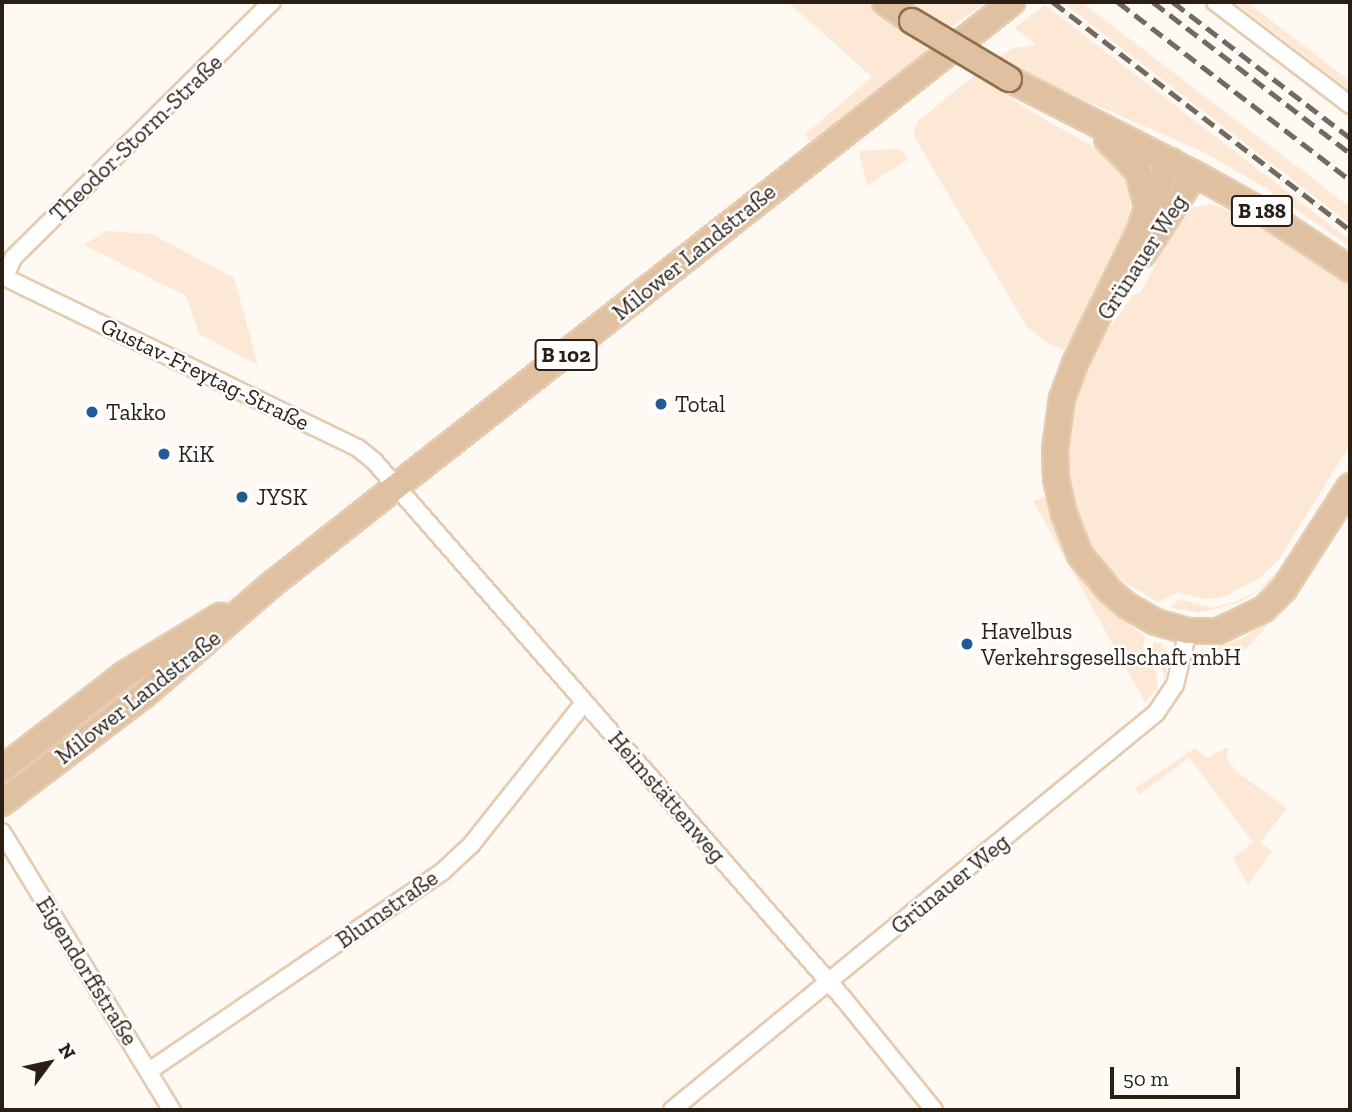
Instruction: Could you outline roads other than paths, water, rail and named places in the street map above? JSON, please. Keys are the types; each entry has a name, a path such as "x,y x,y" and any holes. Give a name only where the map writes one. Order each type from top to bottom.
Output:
{"main road":[{"name":"B 188","path":"885,2 1009,79 1092,124 1171,161 1265,213 1350,268"},
{"name":"Milower Landstraße","path":"2,803 144,695 271,586 1012,2"},
{"path":"1092,124 1127,156 1138,170 1147,207"},
{"name":"Grünauer Weg","path":"1171,161 1086,339 1062,398 1057,425 1056,479 1067,524 1087,564 1118,598 1156,622 1188,631 1218,631 1264,609 1284,589 1350,486"},
{"name":"Grünauer Weg","path":"1086,339 1106,315 1152,237 1195,174"},
{"name":"Milower Landstraße","path":"2,769 123,674 271,586"}],"street":[{"name":"Theodor-Storm-Straße","path":"3,277 14,257 272,2"},
{"path":"1215,2 1350,105"},
{"name":"Gustav-Freytag-Straße","path":"3,277 358,448 397,487"},
{"name":"Heimstättenweg","path":"397,487 828,983 934,1110"},
{"name":"Grünauer Weg","path":"672,1110 1156,713 1175,685 1188,631"},
{"name":"Blumstraße","path":"149,1071 449,866 471,845 584,703"},
{"name":"Eigendorffstraße","path":"2,832 170,1109"}],"railway":[{"path":"1053,2 1350,230"},
{"path":"1118,2 1350,180"},
{"path":"1153,2 1350,153"},
{"path":"1173,2 1350,138"}],"place":[{"name":"Total","path":"661,404"},
{"name":"Takko","path":"92,412"},
{"name":"KiK","path":"164,454"},
{"name":"JYSK","path":"242,497"},
{"name":"Havelbus Verkehrsgesellschaft mbH","path":"967,644"}]}
